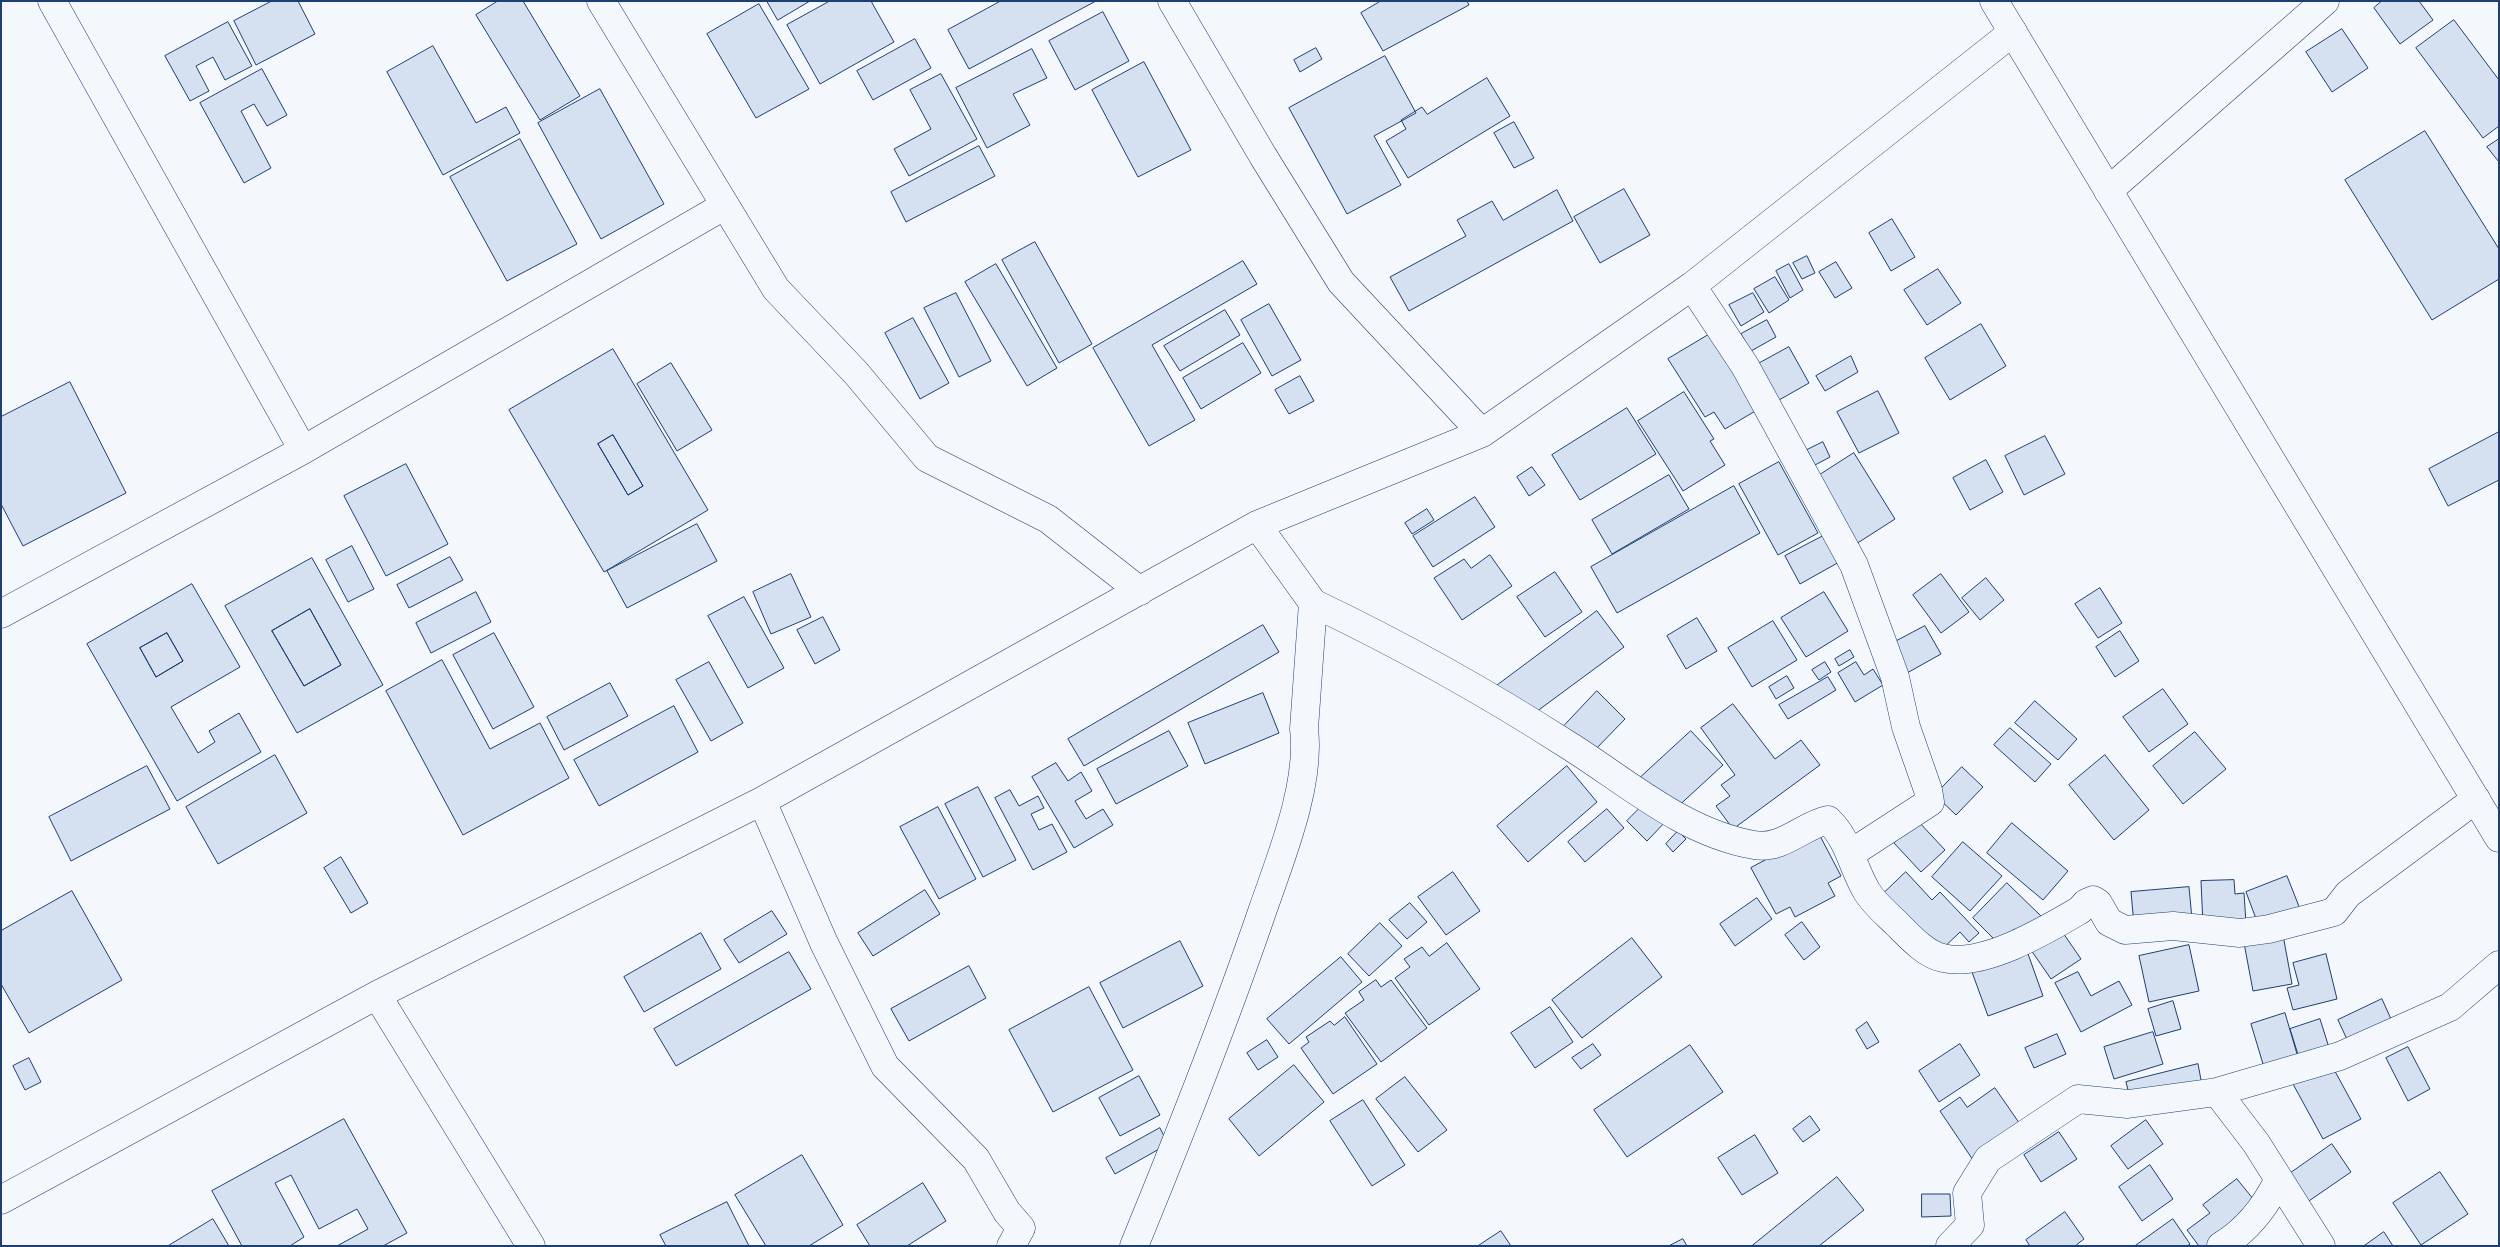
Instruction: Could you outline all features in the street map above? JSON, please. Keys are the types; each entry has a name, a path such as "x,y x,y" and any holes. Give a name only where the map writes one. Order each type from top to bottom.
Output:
{"main road":[{"path":"52,1 303,450"},
{"path":"601,1 776,289 856,373 927,458 1048,519 1140,591"},
{"path":"1172,1 1263,156 1341,282 1482,433"},
{"path":"1994,1 2499,838"},
{"path":"2108,191 2326,1"},
{"path":"1,1200 377,995 762,801 1257,525 1482,433 1692,286 2013,32"},
{"path":"1,614 303,450 724,206"},
{"path":"1692,286 1745,366 1854,565 1895,677 1906,727 1928,790 1930,802 1850,854"},
{"path":"1257,525 1313,603 1355,623 1479,692 1568,745 1652,802 1706,830 1756,845 1789,840 1820,822 1828,820 1844,838 1867,892 1905,932 1941,958 1968,960 2030,939 2080,910 2086,903 2093,900 2098,902 2110,922 2125,930 2173,926 2240,933 2269,929 2334,912 2348,894 2476,799"},
{"path":"1134,1246 1204,1074 1286,843 1302,772 1313,603"},
{"path":"762,801 824,943 885,1066 976,1159 1007,1212 1021,1228 1011,1246"},
{"path":"1950,1246 1970,1225 1967,1193 1988,1159 2078,1099 2128,1104 2217,1092 2340,1056 2450,1007 2499,964"},
{"path":"377,995 531,1246"},
{"path":"2217,1092 2256,1144 2278,1181 2322,1246"},
{"path":"2221,1246 2235,1237 2262,1208 2278,1181"}],"building":[{"path":"272,1 298,1 315,34 256,65 234,21"},
{"path":"498,1 523,1 580,96 540,120 476,15"},
{"path":"767,1 810,1 778,20"},
{"path":"830,1 871,1 894,42 820,84 787,25"},
{"path":"1001,1 1096,1 969,69 948,30"},
{"path":"1381,1 1467,1 1469,5 1383,51 1361,13"},
{"path":"2382,1 2419,1 2433,20 2400,44 2374,8"},
{"path":"759,4 809,89 756,118 707,34"},
{"path":"1103,12 1129,61 1075,90 1049,41"},
{"path":"2454,20 2499,80 2499,126 2483,138 2416,48"},
{"path":"228,22 252,66 225,80 213,57 196,66 209,91 190,101 165,56"},
{"path":"2342,29 2368,68 2332,92 2306,52"},
{"path":"915,39 931,68 873,100 857,71"},
{"path":"433,46 476,123 506,107 520,133 443,175 387,72"},
{"path":"1316,48 1322,59 1300,72 1294,60"},
{"path":"1032,49 1047,78 1013,94 1030,125 987,148 956,88"},
{"path":"1385,56 1416,113 1374,136 1401,185 1347,214 1289,108"},
{"path":"1144,62 1191,150 1138,177 1092,90"},
{"path":"262,69 287,115 267,126 254,104 241,111 271,168 244,183 200,103"},
{"path":"941,74 977,139 909,176 894,149 931,129 910,90"},
{"path":"1487,78 1510,116 1408,178 1386,141 1406,129 1401,120 1422,107 1427,114"},
{"path":"600,89 664,204 601,239 538,123"},
{"path":"1514,122 1534,158 1514,168 1494,133"},
{"path":"2425,131 2499,249 2499,279 2432,320 2345,180"},
{"path":"520,139 577,244 507,281 450,177"},
{"path":"2499,139 2499,162 2487,147"},
{"path":"979,146 995,176 906,222 891,192"},
{"path":"1624,189 1650,235 1600,263 1574,217"},
{"path":"1557,190 1573,221 1409,311 1390,277 1466,236 1457,220 1492,201 1503,220"},
{"path":"1892,219 1915,257 1891,271 1869,233"},
{"path":"1035,242 1092,344 1059,363 1002,260"},
{"path":"1807,256 1815,273 1802,279 1793,263"},
{"path":"1243,261 1257,284 1152,345 1195,420 1149,446 1093,348"},
{"path":"1836,262 1852,288 1835,298 1819,272"},
{"path":"996,264 1057,368 1027,386 965,282"},
{"path":"1789,264 1803,290 1790,298 1776,271"},
{"path":"1938,269 1961,303 1927,325 1904,290"},
{"path":"1775,277 1789,300 1769,313 1754,289"},
{"path":"956,293 991,361 959,377 924,308"},
{"path":"1753,293 1764,312 1741,326 1729,305"},
{"path":"1269,304 1301,360 1272,376 1241,320"},
{"path":"1225,310 1240,335 1180,371 1164,346"},
{"path":"913,318 949,383 920,399 885,333"},
{"path":"1767,320 1776,337 1751,351 1741,334"},
{"path":"1981,324 2006,366 1950,400 1925,358"},
{"path":"1710,334 1757,410 1725,429 1714,412 1705,417 1668,359"},
{"path":"1243,343 1261,373 1201,409 1183,378"},
{"path":"1789,347 1809,383 1779,400 1758,364"},
{"path":"613,349 708,510 604,572 509,410","holes":["613,435 643,486 628,495 598,444"]},
{"path":"1851,356 1858,372 1825,391 1816,376"},
{"path":"671,363 712,430 677,451 637,384"},
{"path":"1300,376 1314,401 1289,414 1275,390"},
{"path":"70,382 126,493 23,546 1,504 1,417"},
{"path":"1878,391 1899,433 1859,453 1837,412"},
{"path":"1684,392 1714,439 1710,441 1725,465 1683,491 1638,421"},
{"path":"1627,408 1656,454 1580,500 1552,455"},
{"path":"2499,432 2499,480 2448,506 2429,469"},
{"path":"613,435 643,486 628,495 598,444"},
{"path":"2045,436 2065,474 2024,495 2005,456"},
{"path":"1823,442 1830,457 1815,465 1807,450"},
{"path":"1854,453 1895,519 1856,544 1815,478"},
{"path":"1986,460 2003,492 1970,510 1953,478"},
{"path":"1779,462 1818,533 1778,555 1739,484"},
{"path":"406,464 448,544 386,576 344,496"},
{"path":"1532,467 1545,485 1529,496 1517,477"},
{"path":"1669,475 1689,509 1612,554 1592,520"},
{"path":"1734,486 1760,533 1617,613 1591,567"},
{"path":"1475,497 1495,527 1433,567 1413,536"},
{"path":"1427,509 1434,520 1412,534 1405,523"},
{"path":"697,524 717,561 627,608 607,571"},
{"path":"1827,534 1841,561 1800,584 1785,556"},
{"path":"352,546 374,589 348,602 326,560"},
{"path":"1490,555 1512,586 1462,620 1434,578 1464,559 1471,568"},
{"path":"450,557 463,580 409,608 397,585"},
{"path":"312,558 383,685 297,733 225,606","holes":["310,609 341,665 304,686 272,631"]},
{"path":"1555,572 1582,612 1545,637 1517,597"},
{"path":"791,574 811,617 771,634 753,592"},
{"path":"1941,574 1969,612 1941,633 1913,595"},
{"path":"1986,578 2004,600 1980,620 1962,598"},
{"path":"192,584 240,667 171,707 198,753 215,742 209,731 239,713 261,752 177,801 87,644"},
{"path":"2100,588 2122,623 2098,638 2075,604"},
{"path":"476,592 491,622 431,653 416,623"},
{"path":"1824,592 1848,631 1806,657 1781,618"},
{"path":"744,597 784,668 748,688 708,616"},
{"path":"310,609 341,665 304,686 272,631"},
{"path":"1597,611 1624,647 1536,712 1495,687"},
{"path":"823,617 840,650 815,664 797,630"},
{"path":"1697,618 1717,651 1686,669 1667,636"},
{"path":"1773,621 1797,660 1752,687 1728,648"},
{"path":"1263,625 1279,652 1084,766 1068,739"},
{"path":"1925,626 1941,654 1907,673 1891,644"},
{"path":"2120,631 2139,661 2115,677 2096,647"},
{"path":"167,633 183,661 156,677 140,648"},
{"path":"167,633 183,661 156,677 140,648"},
{"path":"494,633 534,707 493,729 453,655"},
{"path":"1850,650 1854,657 1839,666 1835,659"},
{"path":"442,660 490,749 540,723 569,778 463,835 386,691"},
{"path":"709,662 743,723 711,741 676,680"},
{"path":"1825,662 1831,672 1819,680 1812,670"},
{"path":"1856,662 1864,675 1873,669 1883,685 1855,702 1838,673"},
{"path":"1787,676 1794,688 1776,699 1769,687"},
{"path":"1828,677 1836,690 1788,719 1779,705"},
{"path":"610,683 628,716 564,750 547,717"},
{"path":"2163,689 2188,724 2149,752 2123,717"},
{"path":"1597,691 1625,719 1592,753 1564,726"},
{"path":"1263,693 1279,733 1205,764 1188,723"},
{"path":"2035,701 2077,739 2058,760 2015,723"},
{"path":"1733,704 1775,759 1801,740 1820,765 1733,829 1716,806 1730,796 1721,785 1735,775 1701,728"},
{"path":"674,706 698,752 599,806 574,760"},
{"path":"2010,728 2051,764 2035,782 1994,745"},
{"path":"1169,731 1188,766 1116,804 1097,769"},
{"path":"1691,731 1723,765 1673,811 1641,777"},
{"path":"2195,732 2226,769 2183,804 2153,766"},
{"path":"275,755 307,813 218,864 186,807"},
{"path":"2105,755 2149,810 2114,840 2069,785"},
{"path":"1056,763 1068,781 1081,772 1092,791 1075,801 1086,819 1103,809 1113,825 1074,848 1032,777"},
{"path":"147,766 170,809 71,861 49,817"},
{"path":"1567,766 1597,802 1528,862 1497,826"},
{"path":"1962,767 1983,787 1956,815 1935,795"},
{"path":"978,787 1016,860 983,877 945,804"},
{"path":"1010,790 1019,806 1038,796 1044,808 1031,814 1039,830 1052,824 1067,852 1033,870 995,798"},
{"path":"1648,800 1668,819 1647,841 1627,821"},
{"path":"938,807 976,879 939,899 900,827"},
{"path":"1607,809 1624,828 1585,862 1568,842"},
{"path":"1918,821 1945,850 1921,872 1894,843"},
{"path":"2012,823 2068,871 2043,900 1987,853"},
{"path":"1678,831 1686,839 1673,852 1666,844"},
{"path":"1818,832 1841,876 1828,883 1835,896 1795,917 1790,907 1776,914 1751,868"},
{"path":"1963,842 2002,876 1970,911 1932,877"},
{"path":"341,857 368,903 351,913 324,868"},
{"path":"1453,872 1480,911 1446,935 1418,897"},
{"path":"1906,872 1932,900 1940,892 1979,933 1969,942 1960,932 1938,953 1883,894"},
{"path":"2287,876 2300,909 2258,924 2246,892"},
{"path":"2234,880 2235,894 2244,893 2246,923 2203,925 2201,881"},
{"path":"2007,883 2042,917 2023,936 2014,929 1999,944 1973,918"},
{"path":"2189,887 2192,919 2134,925 2131,892"},
{"path":"925,890 940,914 873,956 858,933"},
{"path":"72,891 122,980 29,1033 1,984 1,931"},
{"path":"1757,898 1772,919 1735,946 1720,924"},
{"path":"1410,903 1427,922 1407,939 1389,920"},
{"path":"772,911 787,934 739,963 724,940"},
{"path":"1802,922 1820,947 1804,960 1785,935"},
{"path":"1380,923 1402,946 1369,976 1348,954"},
{"path":"2061,930 2081,959 2051,979 2031,950"},
{"path":"701,933 721,969 644,1012 624,977"},
{"path":"2283,935 2292,984 2253,991 2244,943"},
{"path":"1632,938 1662,977 1582,1038 1552,1000"},
{"path":"1180,941 1203,986 1123,1028 1100,983"},
{"path":"1447,943 1480,989 1429,1025 1395,978 1410,967 1404,959 1422,947 1429,956"},
{"path":"2189,945 2199,991 2149,1002 2139,956"},
{"path":"2027,951 2043,996 1988,1016 1972,972"},
{"path":"789,952 811,989 676,1066 654,1029"},
{"path":"2326,954 2337,999 2293,1010 2287,988 2299,985 2293,963"},
{"path":"1341,957 1362,982 1289,1044 1267,1019"},
{"path":"969,966 986,998 909,1041 891,1009"},
{"path":"2078,972 2091,996 2119,981 2132,1005 2081,1032 2055,983"},
{"path":"1376,980 1381,987 1391,980 1427,1028 1381,1062 1345,1013 1364,1000 1359,992"},
{"path":"1089,987 1133,1070 1053,1112 1009,1030"},
{"path":"2382,999 2395,1028 2351,1048 2338,1020"},
{"path":"2173,1001 2181,1029 2156,1036 2148,1009"},
{"path":"1550,1007 1573,1042 1535,1068 1511,1033"},
{"path":"2285,1013 2300,1064 2266,1074 2251,1024"},
{"path":"1345,1017 1377,1064 1333,1094 1301,1048 1309,1042 1306,1037 1330,1021 1334,1025"},
{"path":"2320,1019 2331,1054 2301,1064 2290,1029"},
{"path":"1867,1022 1879,1042 1867,1049 1856,1030"},
{"path":"2153,1032 2163,1064 2114,1079 2104,1047"},
{"path":"2057,1034 2066,1054 2034,1068 2025,1048"},
{"path":"1267,1040 1278,1057 1258,1070 1247,1053"},
{"path":"1593,1044 1601,1055 1581,1069 1572,1058"},
{"path":"1960,1044 1980,1075 1939,1102 1919,1071"},
{"path":"1690,1045 1723,1092 1627,1157 1594,1110"},
{"path":"2408,1047 2430,1089 2408,1101 2386,1058"},
{"path":"29,1058 41,1082 25,1090 13,1066"},
{"path":"2198,1064 2202,1085 2131,1102 2126,1082"},
{"path":"2331,1064 2361,1119 2323,1139 2293,1084"},
{"path":"1294,1065 1324,1102 1259,1156 1229,1119"},
{"path":"1139,1076 1160,1115 1120,1136 1099,1098"},
{"path":"1405,1077 1447,1130 1418,1152 1376,1099"},
{"path":"1995,1088 2022,1127 1973,1160 1940,1111 1960,1097 1967,1107"},
{"path":"1363,1100 1405,1165 1372,1186 1330,1121"},
{"path":"1810,1116 1820,1130 1803,1142 1793,1129"},
{"path":"344,1119 407,1233 383,1246 337,1246 368,1229 357,1209 319,1229 291,1175 275,1183 304,1237 290,1246 242,1246 212,1191"},
{"path":"2146,1120 2163,1144 2128,1169 2111,1146"},
{"path":"1160,1128 1168,1144 1115,1174 1106,1158"},
{"path":"2059,1132 2077,1159 2041,1182 2024,1155"},
{"path":"1755,1135 1778,1173 1742,1195 1718,1158"},
{"path":"2332,1144 2351,1172 2303,1205 2285,1177"},
{"path":"802,1155 843,1225 809,1246 766,1246 735,1195"},
{"path":"2150,1165 2173,1199 2142,1221 2119,1187"},
{"path":"2440,1172 2468,1214 2421,1245 2393,1203"},
{"path":"1837,1177 1864,1210 1819,1246 1752,1246"},
{"path":"2237,1179 2258,1205 2206,1246 2199,1246 2187,1230 2210,1213 2203,1205"},
{"path":"923,1183 946,1221 907,1246 870,1246 857,1225"},
{"path":"1922,1194 1950,1194 1951,1216 1922,1217"},
{"path":"727,1202 749,1246 666,1246 660,1235"},
{"path":"2065,1212 2084,1239 2075,1246 2030,1246 2026,1240"},
{"path":"213,1219 229,1246 168,1246"},
{"path":"2173,1219 2190,1244 2187,1246 2135,1246"},
{"path":"1501,1231 1511,1246 1478,1246"},
{"path":"2384,1232 2393,1246 2364,1246"},
{"path":"1683,1239 1687,1246 1669,1246"}]}
